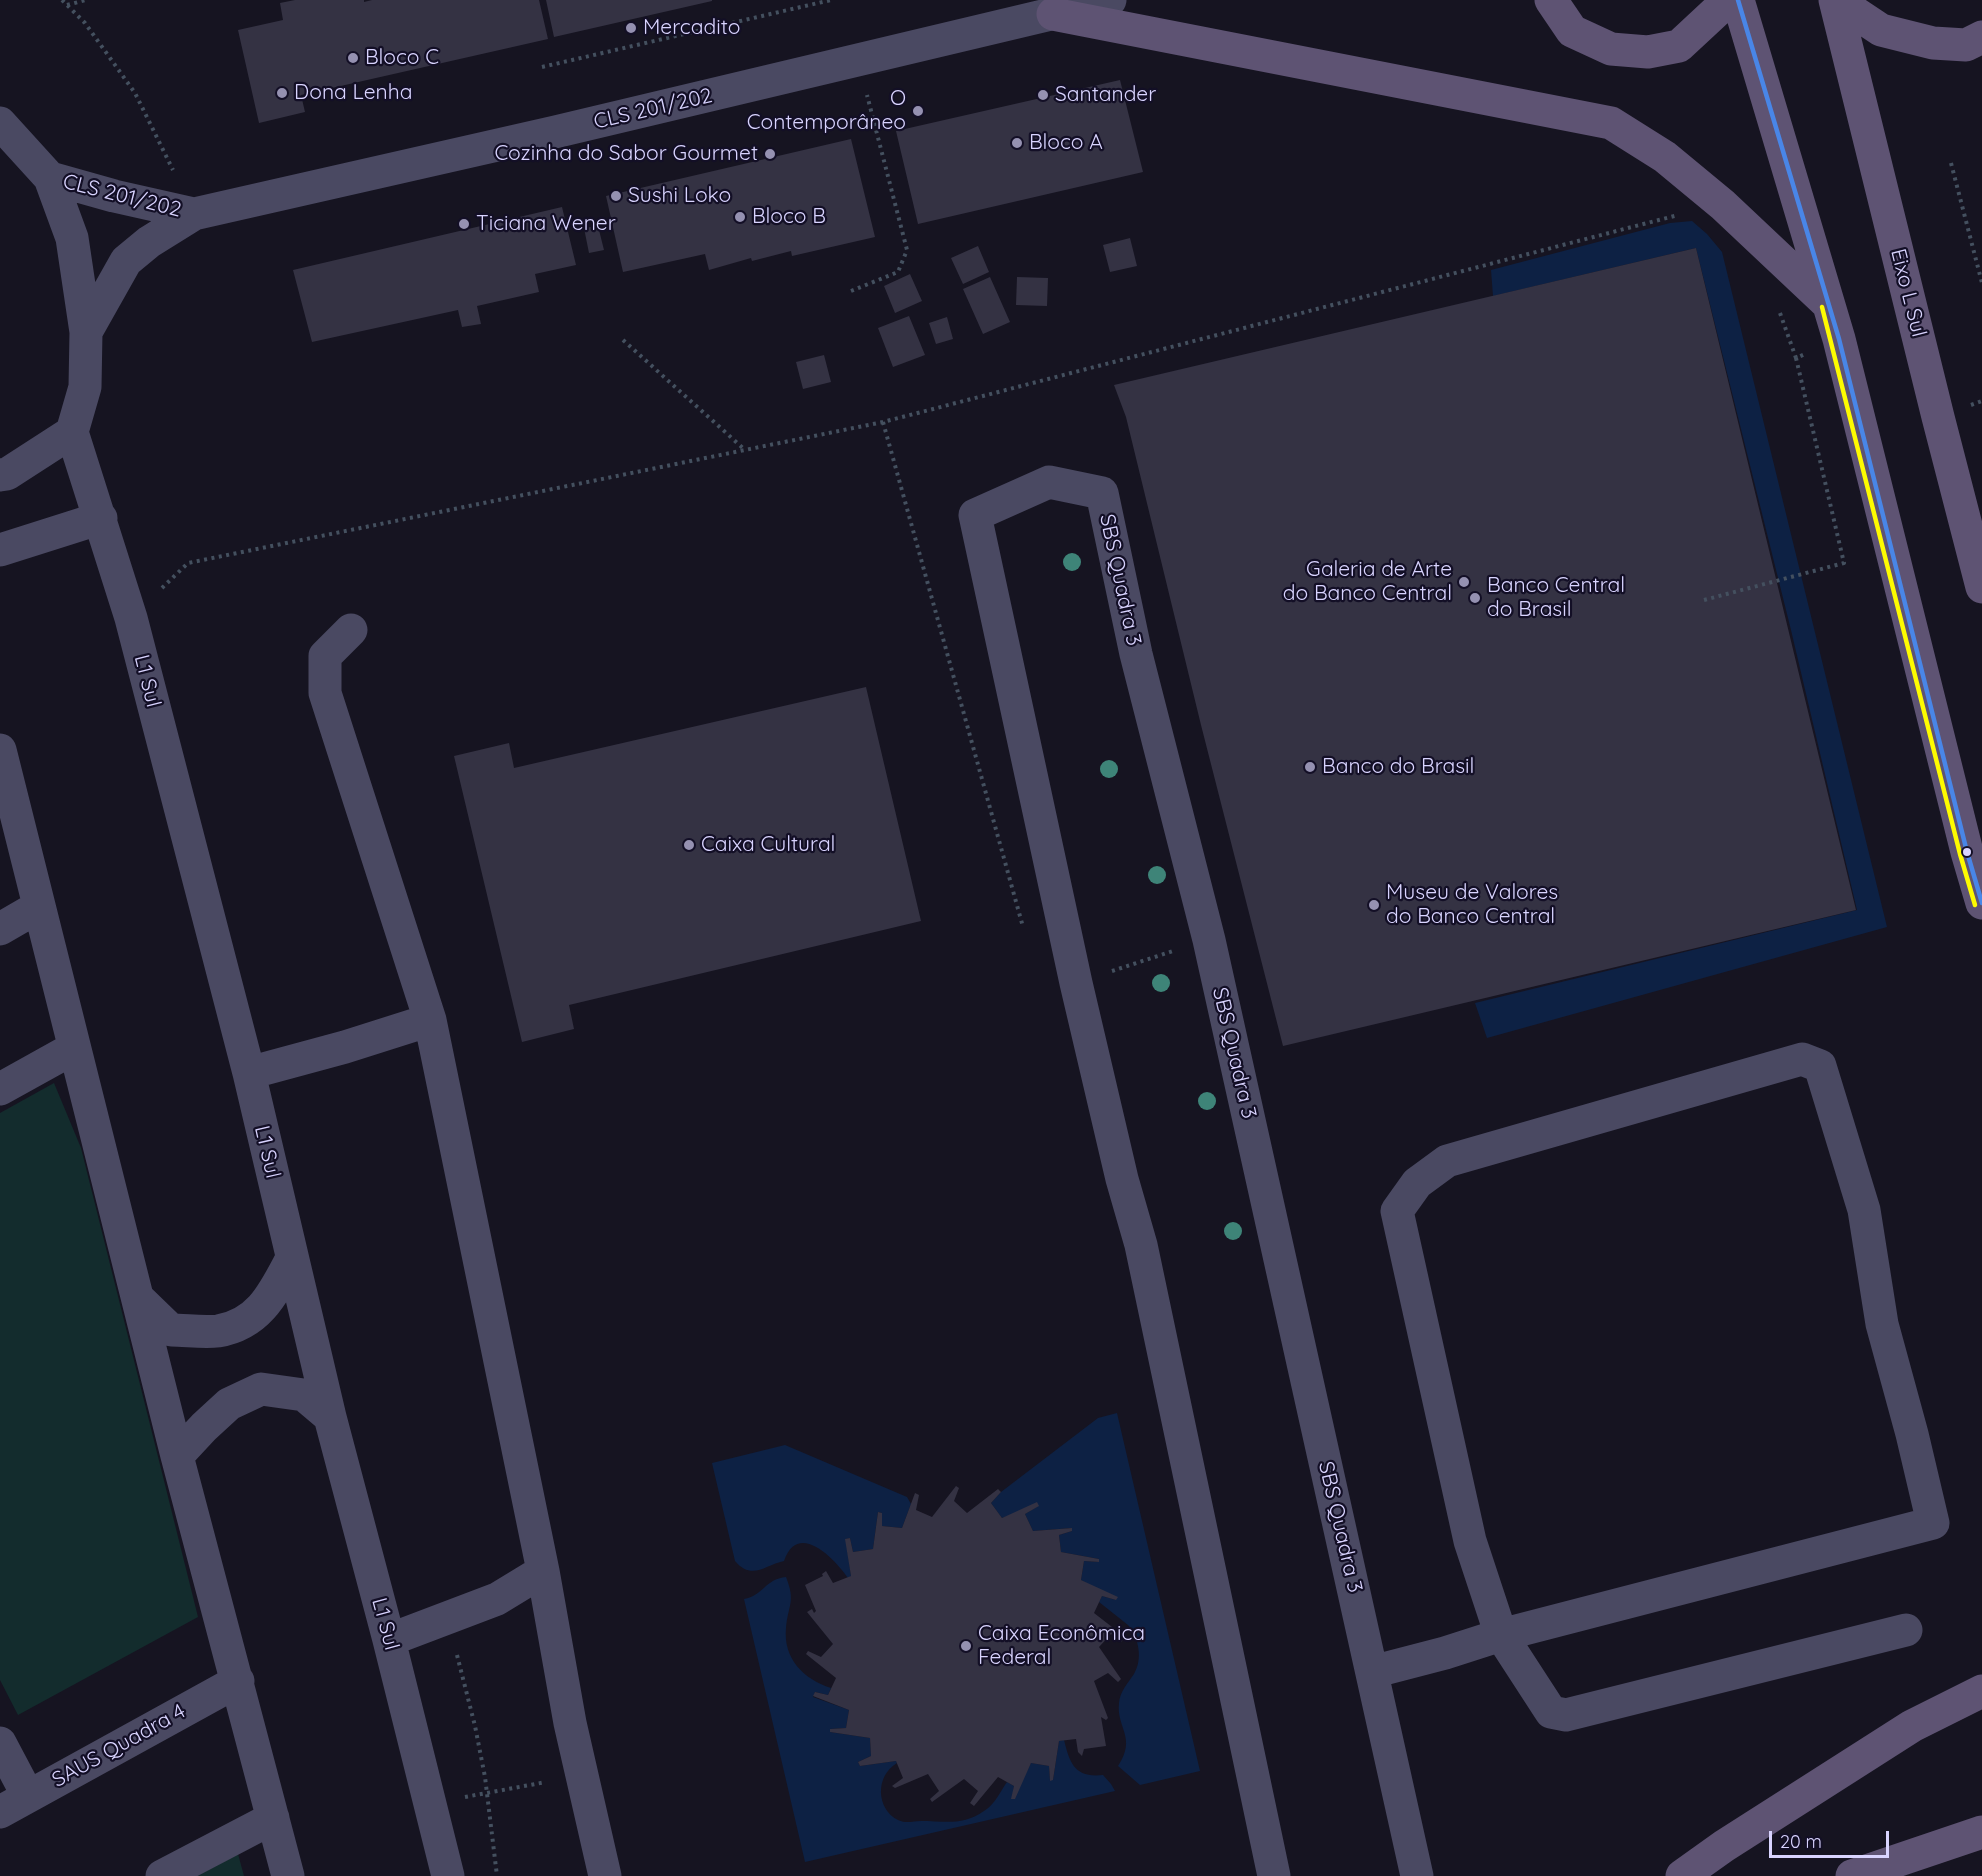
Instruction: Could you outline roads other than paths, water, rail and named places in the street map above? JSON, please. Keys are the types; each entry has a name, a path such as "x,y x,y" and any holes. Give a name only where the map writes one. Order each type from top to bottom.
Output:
{"main road":[{"path":"1551,0 1572,31 1611,49 1648,52 1679,46 1721,8 1723,0"},
{"path":"1738,0 1829,304 1967,852 1982,903"},
{"path":"1835,0 1881,30 1933,44 1966,45 1982,36"},
{"name":"Eixo L Sul","path":"1835,0 1982,586"},
{"path":"1062,7 1611,123 1665,157 1715,198 1829,304"},
{"path":"1682,1876 1724,1846 1912,1726 1982,1691"},
{"path":"1852,1876 1982,1832"}],"street":[{"name":"CLS 201/202","path":"86,332 126,261 149,242 195,214 555,132 1062,7 1110,0"},
{"path":"0,123 50,178 72,238 86,332 85,387 72,432 7,474 0,475"},
{"name":"CLS 201/202","path":"50,178 114,196 195,214"},
{"name":"L1 Sul","path":"72,432 131,618 249,1073 330,1417 448,1876"},
{"name":"SBS Quadra 3","path":"1274,1876 1141,1245 1122,1179 1076,984 975,515 1049,482 1102,493 1136,654 1209,940 1417,1876"},
{"path":"0,550 100,518"},
{"path":"351,630 325,656 325,693 430,1020 543,1571 570,1723 605,1876"},
{"path":"0,750 38,907 140,1300 177,1456 288,1876"},
{"path":"0,929 38,907"},
{"path":"249,1073 345,1047 430,1020"},
{"path":"0,1089 74,1048"},
{"path":"1372,1672 1445,1653 1501,1635 1933,1523 1882,1324 1864,1210 1820,1066 1802,1059 1447,1161 1417,1183 1397,1211 1470,1541 1501,1635 1551,1712 1566,1715 1906,1630"},
{"path":"140,1300 171,1330 218,1331 248,1321 272,1296 292,1258"},
{"path":"177,1456 229,1404 261,1389 304,1395 330,1417"},
{"path":"389,1640 497,1599 543,1571"},
{"name":"SAUS Quadra 4","path":"0,1812 238,1681"},
{"path":"0,1743 28,1796"},
{"path":"162,1876 273,1818"}],"water":[{"path":"1692,221 1722,252 1887,927 1487,1038 1475,1003 1857,910 1791,630 1696,248 1493,296 1491,270 1670,223"},
{"path":"1117,1413 1200,1771 1140,1785 1118,1766 1126,1747 1119,1712 1120,1699 1137,1668 1139,1655 1137,1642 1128,1625 1099,1602 1102,1596 1116,1600 1081,1580 1084,1561 1099,1562 1099,1559 1061,1552 1059,1535 1072,1531 1072,1528 1033,1531 1025,1514 1038,1506 1002,1518 991,1503 1001,1492 1098,1418"},
{"path":"785,1445 907,1497 911,1504 902,1528 882,1526 882,1513 878,1512 873,1549 853,1552 850,1538 846,1539 851,1576 848,1578 826,1553 807,1543 798,1544 790,1549 784,1561 759,1570 747,1570 735,1561 712,1463"},
{"path":"786,1577 791,1598 786,1639 792,1658 804,1673 831,1688 828,1695 815,1692 813,1697 849,1710 846,1728 830,1729 830,1732 870,1738 871,1756 858,1762 860,1766 896,1761 897,1763 885,1776 881,1792 885,1808 898,1820 954,1822 976,1816 991,1805 1007,1782 1014,1786 1012,1799 1031,1763 1049,1766 1050,1780 1053,1780 1059,1741 1064,1740 1075,1768 1086,1774 1103,1775 1115,1791 805,1862 744,1599 756,1595 773,1581"}],"place":[{"name":"Mercadito","path":"631,28"},
{"name":"Bloco C","path":"353,58"},
{"name":"Dona Lenha","path":"282,93"},
{"name":"Santander","path":"1043,95"},
{"name":"O Contemporâneo","path":"918,111"},
{"name":"Bloco A","path":"1017,143"},
{"name":"Cozinha do Sabor Gourmet","path":"770,154"},
{"name":"Sushi Loko","path":"616,196"},
{"name":"Bloco B","path":"740,217"},
{"name":"Ticiana Wener","path":"464,224"},
{"name":"Galeria de Arte do Banco Central","path":"1464,582"},
{"name":"Banco Central do Brasil","path":"1475,598"},
{"name":"Banco do Brasil","path":"1310,767"},
{"name":"Caixa Cultural","path":"689,845"},
{"name":"Museu de Valores do Banco Central","path":"1374,905"},
{"name":"Caixa Econômica Federal","path":"966,1646"}]}
